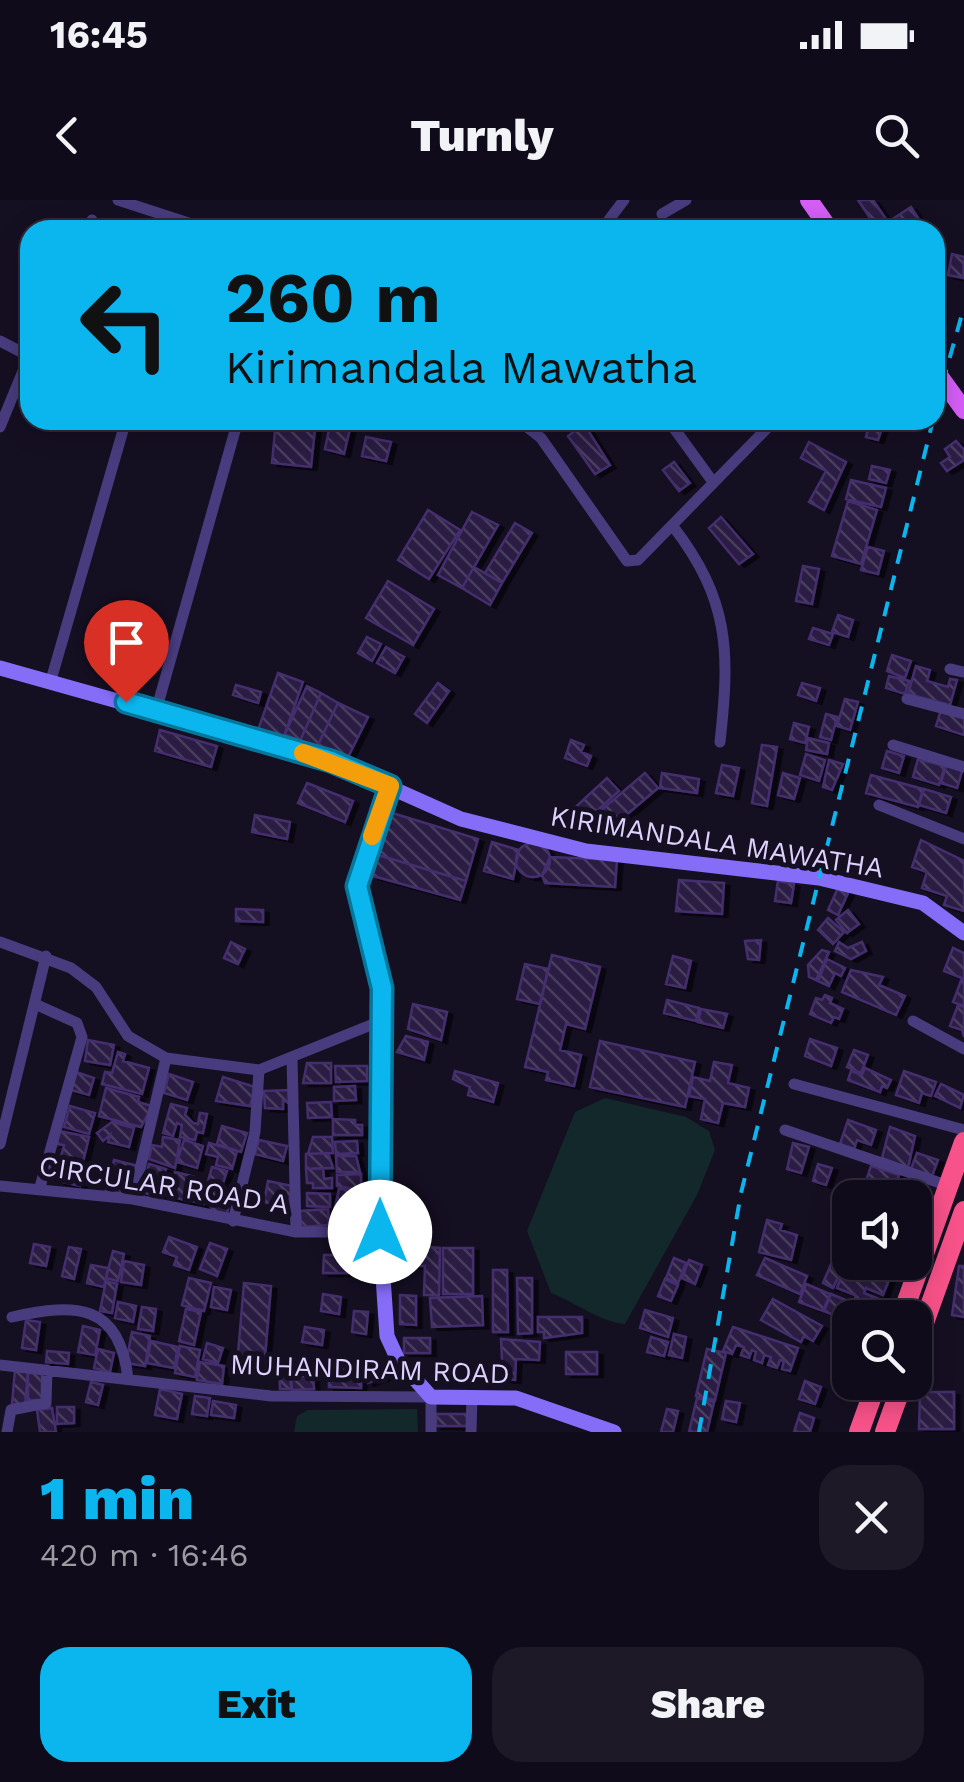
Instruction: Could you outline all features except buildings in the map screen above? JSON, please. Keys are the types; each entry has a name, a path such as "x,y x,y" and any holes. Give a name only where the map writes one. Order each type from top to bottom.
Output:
{"highway":[{"path":"908,1300 964,1142"},
{"path":"932,1300 964,1211"},
{"path":"859,1432 871,1400"},
{"path":"885,1432 897,1400"}],"main road":[{"path":"945,384 964,410"},
{"name":"KIRIMANDALA MAWATHA","path":"0,668 331,761 461,820 586,850 819,878 923,903 964,933"},
{"path":"390,786 357,886 382,988 380,1232 387,1336 398,1360 431,1397"},
{"name":"MUHANDIRAM ROAD","path":"431,1397 516,1398 614,1432"}],"street":[{"path":"118,200 164,220"},
{"path":"609,220 624,200"},
{"path":"662,214 686,200"},
{"path":"0,427 20,380"},
{"path":"51,680 123,430"},
{"path":"156,711 235,430"},
{"path":"531,430 542,438 627,561 638,560 765,430"},
{"path":"675,430 713,482"},
{"path":"672,524 711,582 726,686 720,742"},
{"path":"950,668 964,672"},
{"path":"907,699 964,714"},
{"path":"893,745 964,767"},
{"path":"880,805 964,839"},
{"path":"0,942 46,956 96,988 128,1036 166,1058 259,1070 381,1021"},
{"path":"0,1144 46,956"},
{"path":"35,1004 77,1023 82,1037 40,1187"},
{"path":"913,1021 964,1049"},
{"path":"292,1057 296,1232"},
{"path":"133,1199 166,1058"},
{"path":"233,1221 256,1132 259,1070"},
{"path":"794,1084 964,1130"},
{"path":"785,1130 949,1186"},
{"name":"CIRCULAR ROAD A","path":"0,1186 133,1199 296,1232 380,1232"},
{"path":"12,1317 64,1308 97,1316 123,1343 128,1380"},
{"name":"MUHANDIRAM ROAD","path":"0,1365 271,1396 431,1397"},
{"path":"7,1432 11,1410 46,1403 47,1370"},
{"path":"471,1432 472,1396"},
{"path":"431,1397 431,1432"}],"green space":[{"path":"605,1098 686,1117 709,1131 715,1150 697,1195 625,1324 598,1316 551,1293 527,1231 575,1112"},
{"path":"417,1409 418,1432 294,1432 297,1416 308,1410"}],"railway":[{"path":"945,374 964,307"},
{"path":"699,1432 741,1193 931,430"}],"slow traffic":[{"path":"303,753 390,786 372,836"}],"route":[{"path":"126,702 331,761 390,786 357,886 382,988 380,1232"}]}
